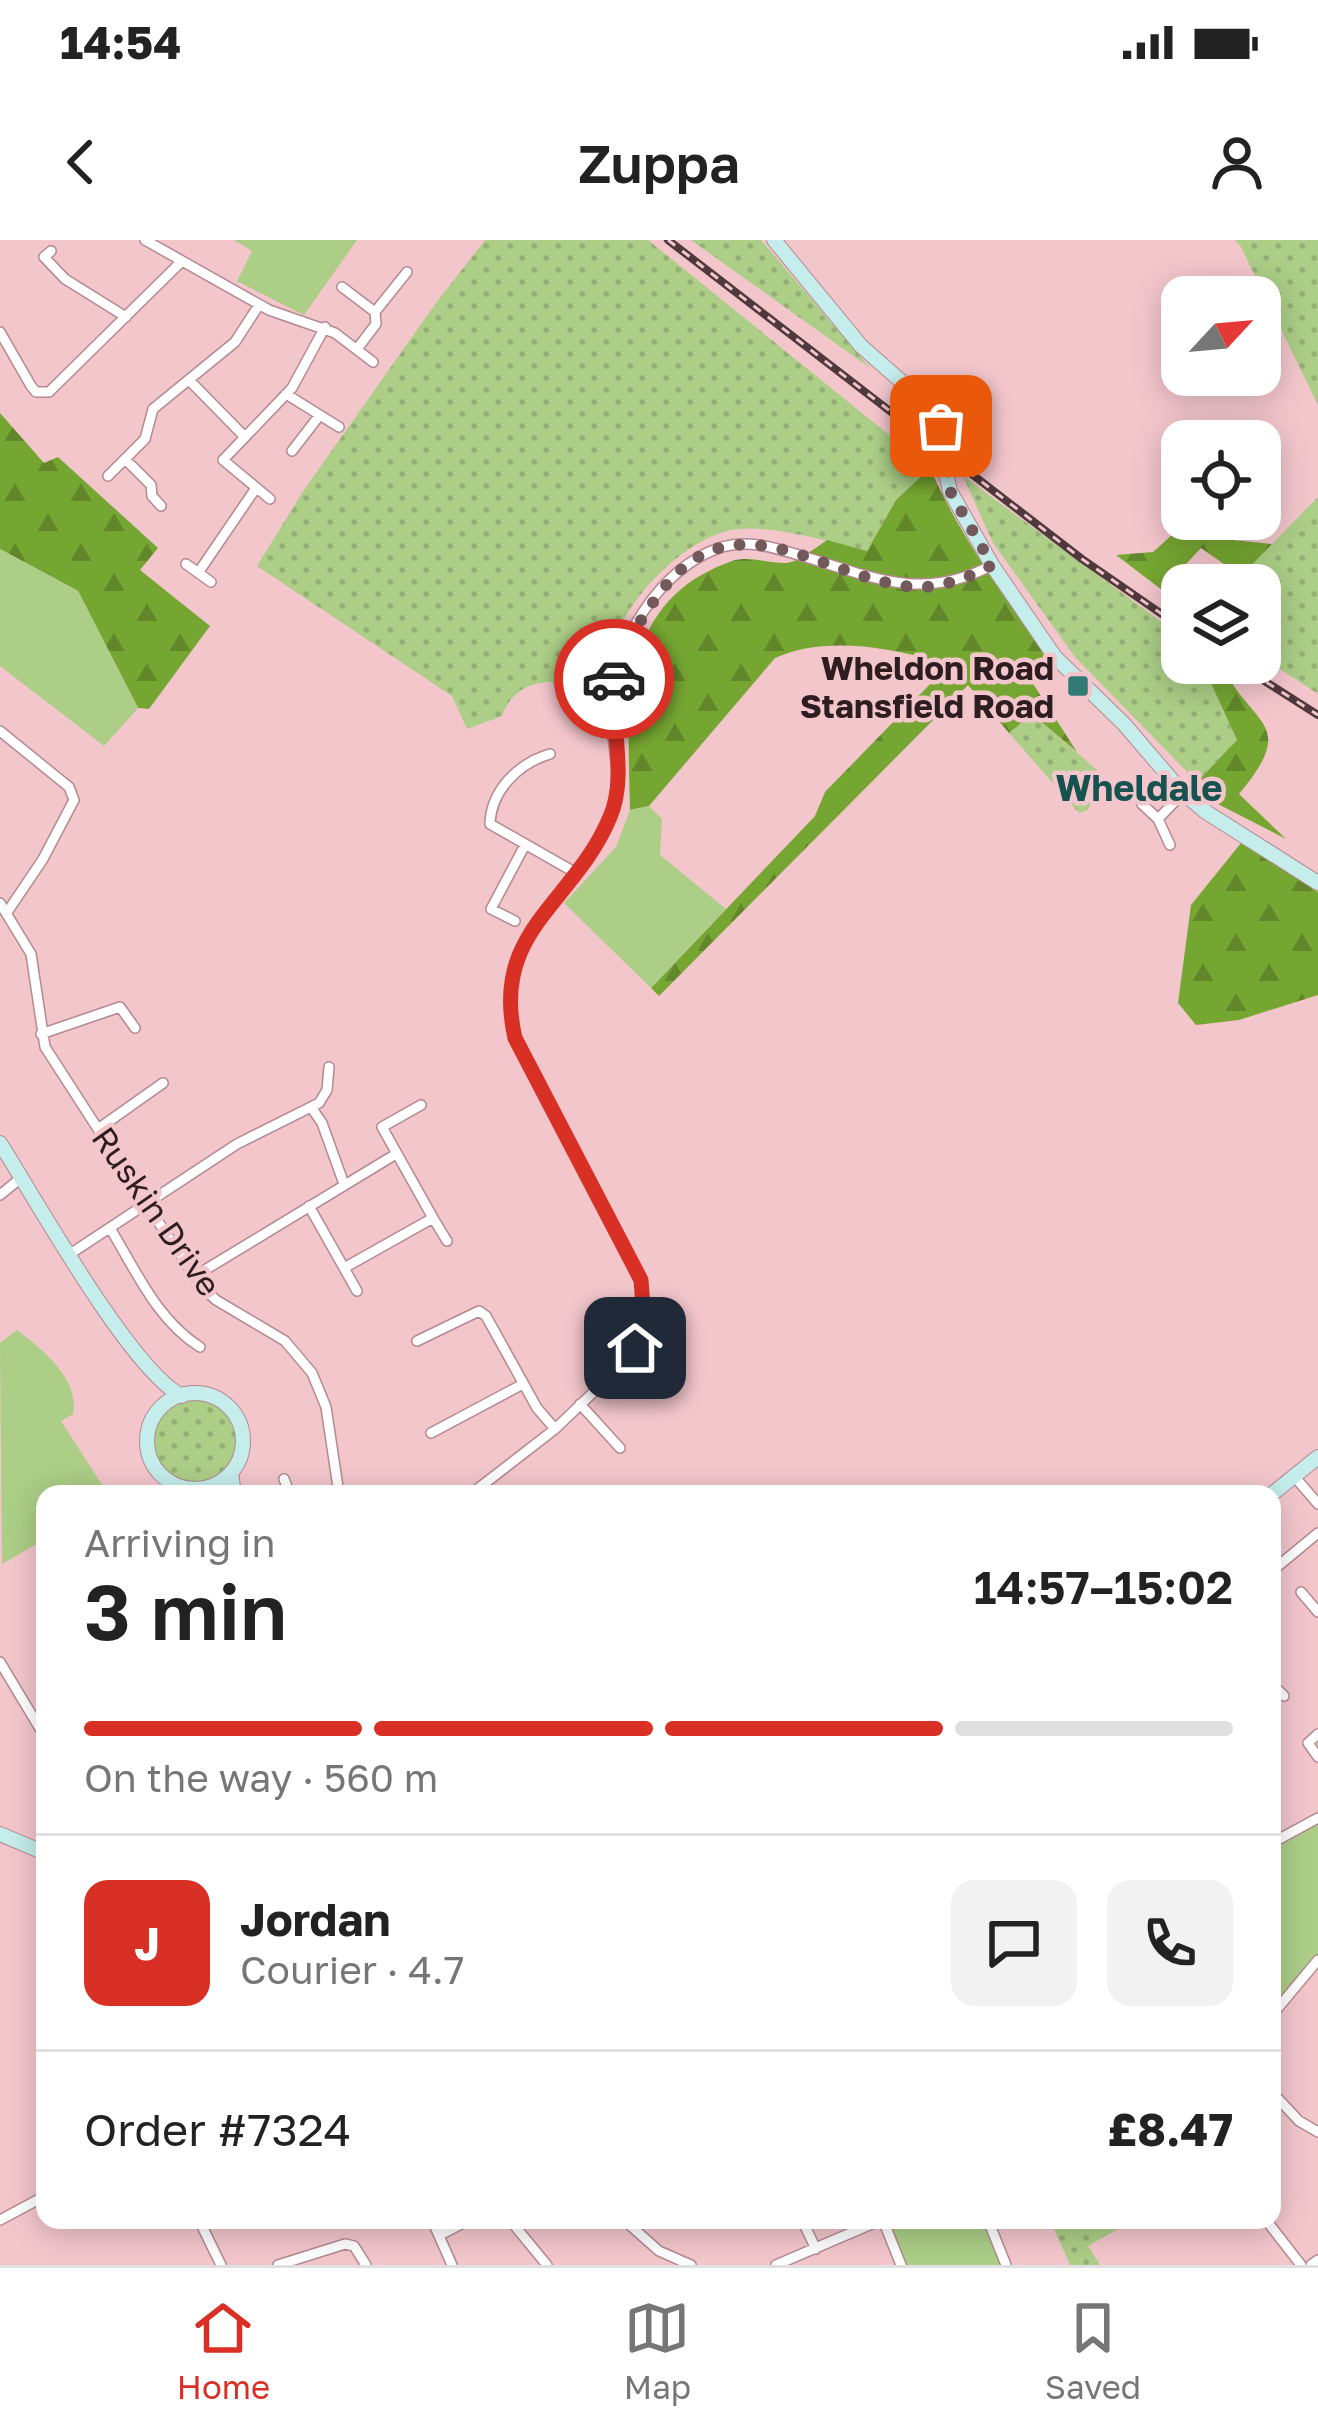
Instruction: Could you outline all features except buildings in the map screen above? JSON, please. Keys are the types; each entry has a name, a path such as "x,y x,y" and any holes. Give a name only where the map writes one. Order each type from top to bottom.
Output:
{"street":[{"path":"146,240 259,304 325,327 373,362"},
{"path":"774,240 861,346 927,404 941,426 950,491 992,565 1055,657 1092,698 1124,724 1183,793 1318,883"},
{"path":"51,250 44,257 54,270 126,317"},
{"path":"0,332 31,386 43,393 55,388 182,261"},
{"path":"357,349 376,324 375,311 407,272"},
{"path":"342,287 375,311"},
{"path":"108,476 145,439 153,409 235,342 259,304"},
{"path":"270,499 218,464 286,394 325,327"},
{"path":"189,380 243,435"},
{"path":"286,394 339,427"},
{"path":"292,452 319,416"},
{"path":"125,459 151,484 152,496 161,506"},
{"path":"198,572 256,488"},
{"path":"488,1485 555,1430 635,1348 644,1320 644,1298 633,1264 515,1038 508,988 527,937 576,873 612,814 617,791 611,709 614,678 624,649 658,596 691,561 731,544 752,543 912,587 956,581 992,565"},
{"path":"186,564 212,582"},
{"path":"0,731 69,787 74,800 43,859 4,907"},
{"path":"550,754 521,765 505,785 490,824 576,873"},
{"path":"1157,819 1183,793"},
{"path":"1142,804 1157,819 1170,845"},
{"path":"515,921 491,909 525,845"},
{"name":"Ruskin Drive","path":"4,907 31,954 41,1034 54,1062 147,1205 216,1300 285,1341 312,1372 326,1407 338,1485"},
{"path":"41,1034 121,1007 135,1028"},
{"path":"70,1253 237,1144 319,1103 327,1090 329,1067"},
{"path":"98,1130 164,1084"},
{"path":"421,1105 382,1127 446,1241"},
{"path":"311,1107 322,1123 344,1184"},
{"path":"0,1143 154,1376 182,1396"},
{"path":"195,1276 396,1154"},
{"path":"0,1196 22,1178"},
{"path":"309,1206 357,1291"},
{"path":"344,1268 433,1218"},
{"path":"110,1228 161,1313 178,1333 200,1347"},
{"path":"417,1341 479,1311 555,1430"},
{"path":"154,1376 160,1410"},
{"path":"431,1433 523,1384"},
{"path":"175,1485 153,1465 148,1435 160,1410 195,1394 215,1398 238,1420 243,1445 231,1473 233,1485"},
{"path":"580,1403 620,1448"},
{"path":"1281,1487 1318,1457"},
{"path":"210,1485 231,1473"},
{"path":"1294,1476 1318,1504"},
{"path":"284,1479 286,1485"},
{"path":"1281,1563 1318,1532"},
{"path":"1301,1592 1318,1612"},
{"path":"0,1662 36,1722"},
{"path":"1281,1693 1284,1696"},
{"path":"1318,1733 1308,1743 1318,1757"},
{"path":"1281,1838 1318,1818"},
{"path":"0,1834 36,1849"},
{"path":"1281,2004 1318,1960"},
{"path":"1281,2102 1318,2132"},
{"path":"0,2220 36,2201"},
{"path":"203,2229 220,2265"},
{"path":"437,2229 452,2265"},
{"path":"440,2235 452,2229"},
{"path":"517,2229 547,2265"},
{"path":"634,2229 659,2251 686,2264"},
{"path":"806,2229 816,2249"},
{"path":"776,2265 862,2229"},
{"path":"886,2229 902,2265"},
{"path":"992,2229 1006,2265"},
{"path":"1273,2229 1301,2265"},
{"path":"278,2265 345,2244 354,2246 366,2265"}],"green space":[{"path":"234,240 357,240 304,315 237,281 252,251"},
{"path":"485,240 648,240 930,468 896,500 867,551 751,528 699,543 662,571 631,607 613,645 602,700 565,705 552,682 535,684 515,695 502,716 467,729 452,696 257,566 304,490"},
{"path":"691,240 761,240 870,368"},
{"path":"1235,240 1318,240 1318,405 1281,329 1281,276 1255,276"},
{"path":"0,413 44,463 58,457 158,548 140,570 210,626 149,709 138,708 78,591 0,549"},
{"path":"930,468 969,542 1048,657 1030,679 1077,752 1032,714 1009,733 968,685 659,996 651,988 815,816 825,792 937,677 929,659 871,647 812,647 775,658 649,806 630,810 631,698 648,631 667,603 694,579 732,561 787,563 827,540 867,551 896,500"},
{"path":"963,476 1161,622 1161,684 1211,684 1237,740 1197,782 1075,657 993,543"},
{"path":"1318,497 1318,694 1281,670 1281,564 1253,564"},
{"path":"1166,540 1272,544 1253,564 1224,564 1201,548 1186,564 1161,564 1161,589 1116,555 1153,552"},
{"path":"0,549 78,591 138,708 104,746 0,666"},
{"path":"1211,684 1233,684 1265,726 1266,752 1239,794 1286,839 1214,802 1197,782 1237,740"},
{"path":"1032,714 1098,771 1101,780 1088,810 1079,813 1009,733"},
{"path":"649,806 662,819 660,855 726,909 651,988 564,903 616,847 630,810"},
{"path":"1241,843 1318,892 1318,995 1239,1020 1196,1025 1178,1003 1191,905"},
{"path":"17,1330 65,1377 74,1401 73,1414 61,1421 102,1485 36,1485 36,1544 2,1564 0,1343"},
{"path":"195,1398 226,1410 238,1441 226,1472 195,1484 164,1472 152,1441 164,1410"},
{"path":"1318,1818 1318,1960 1281,2004 1281,1838"},
{"path":"888,2229 992,2229 1007,2265 902,2265"},
{"path":"1054,2229 1118,2229 1088,2246 1100,2265 1070,2265"}],"railway":[{"path":"668,240 1082,559 1161,614"},
{"path":"1269,684 1318,715"}],"way so far":[{"path":"614,679 624,649 669,581 691,561 731,544 773,547 912,587 956,581 992,565 950,491 941,426"}],"place":[{"name":"Wheldon Road Stansfield Road","path":"1078,686"}],"district":[{"name":"Wheldale","path":"1139,787"}],"route":[{"path":"614,679 611,709 617,791 612,814 570,882 527,937 508,988 515,1038 641,1280 644,1320 635,1348"}]}
